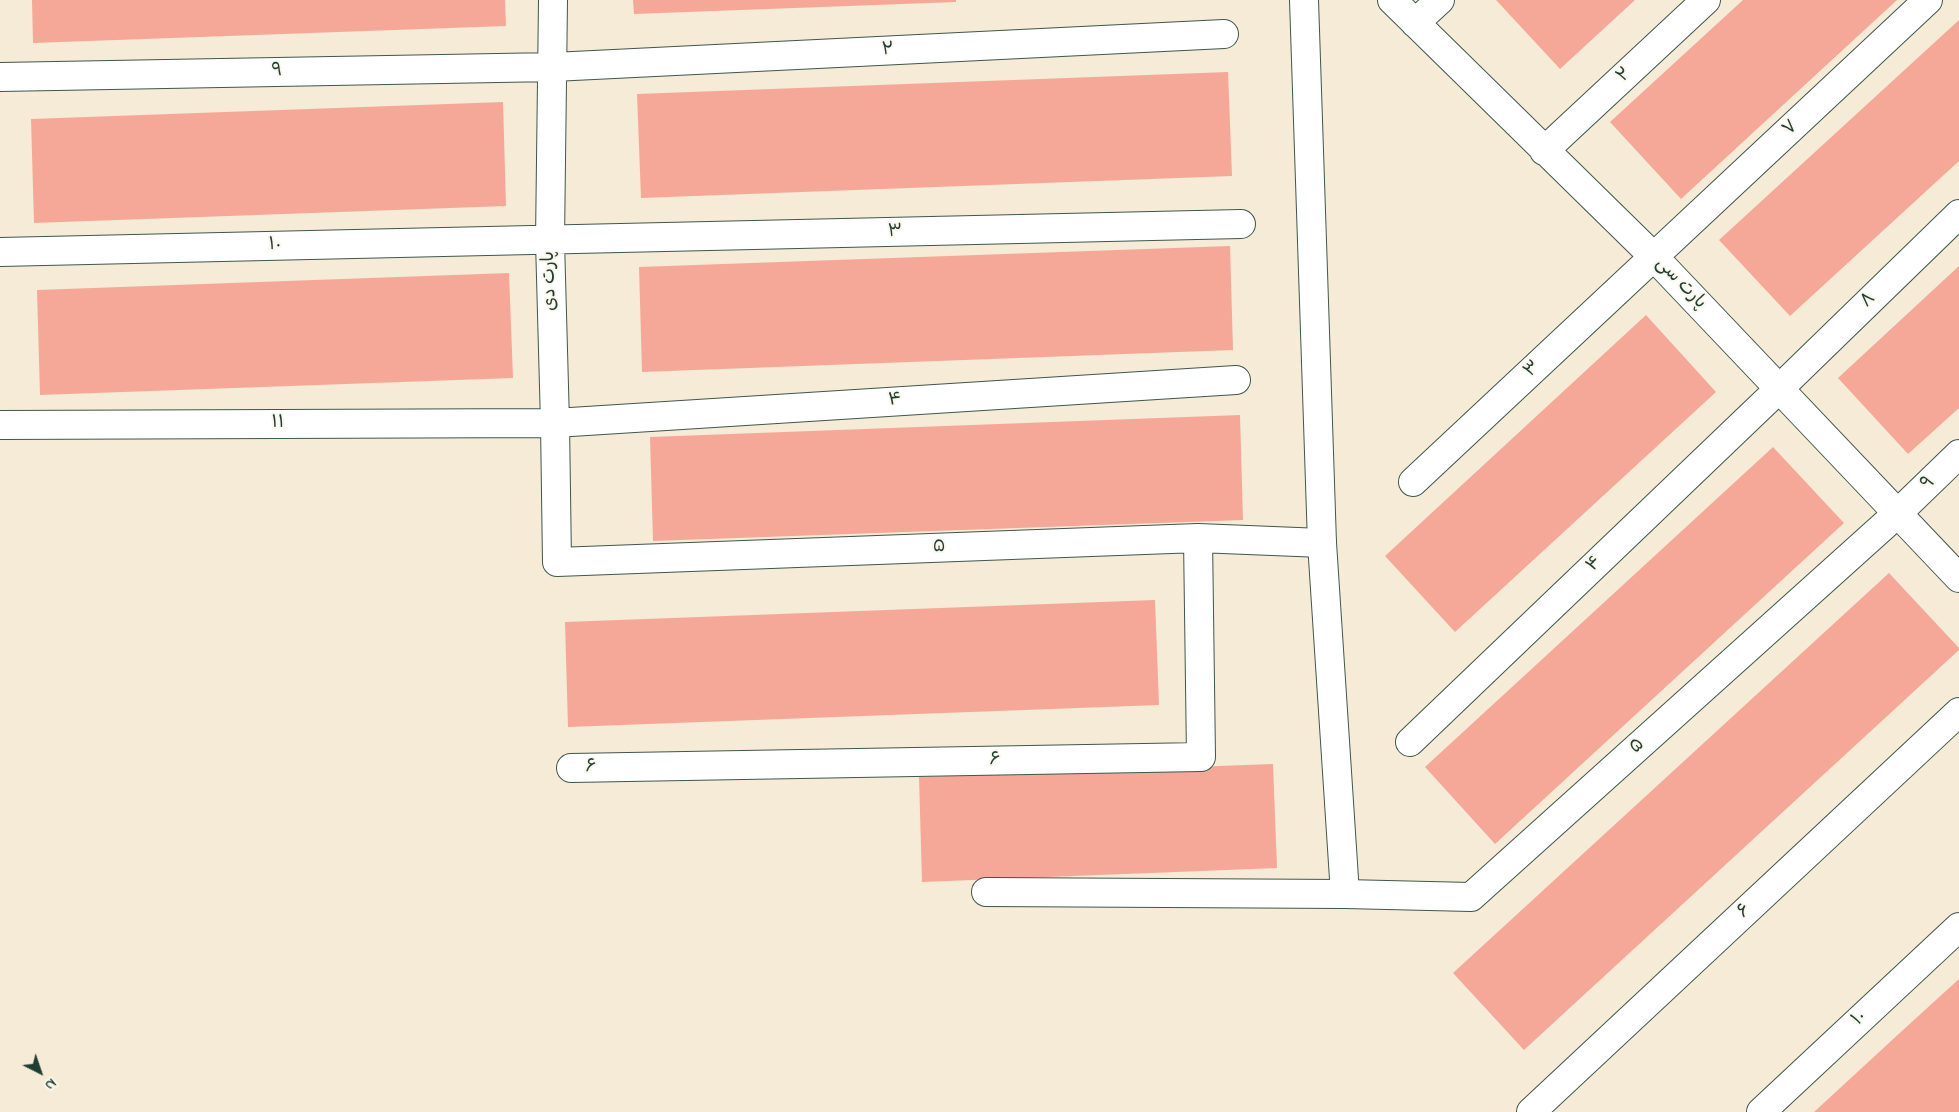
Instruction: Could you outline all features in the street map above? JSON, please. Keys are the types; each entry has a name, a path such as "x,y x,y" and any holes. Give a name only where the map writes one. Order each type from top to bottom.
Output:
{"street":[{"name":"پارت دی","path":"553,0 550,241 555,423 556,562"},
{"path":"1304,0 1322,543 1345,894"},
{"name":"پارت سی","path":"1392,0 1654,258 1780,388 1959,578"},
{"path":"1415,23 1440,0"},
{"name":"۲","path":"1544,151 1706,0"},
{"name":"۷","path":"1654,258 1928,0"},
{"name":"۲","path":"553,67 1224,34"},
{"name":"۹","path":"0,77 553,67"},
{"name":"۸","path":"1780,388 1959,214"},
{"name":"۳","path":"550,241 1241,224"},
{"name":"۱۰","path":"0,252 550,241"},
{"name":"۳","path":"1413,482 1654,258"},
{"name":"۴","path":"555,423 1236,380"},
{"name":"۴","path":"1410,742 1780,388"},
{"name":"۱۱","path":"0,425 555,423"},
{"name":"۹","path":"1898,513 1959,454"},
{"name":"۵","path":"986,892 1345,894 1471,897 1898,513"},
{"name":"۵","path":"556,562 1198,538 1322,543"},
{"name":"۶","path":"571,768 1201,757 1198,538"},
{"name":"۶","path":"1531,1112 1959,712"},
{"name":"۱۰","path":"1761,1112 1959,927"}],"building":[{"path":"32,0 505,0 506,26 33,43"},
{"path":"633,0 956,0 956,2 634,14"},
{"path":"1496,0 1635,0 1560,69"},
{"path":"1743,0 1897,0 1681,199 1610,122"},
{"path":"1959,20 1959,161 1790,316 1719,240"},
{"path":"1228,72 1232,176 641,198 637,94"},
{"path":"503,102 506,206 34,223 31,119"},
{"path":"1230,246 1233,350 642,372 639,267"},
{"path":"1959,266 1959,408 1908,454 1838,378"},
{"path":"509,273 513,378 40,395 37,290"},
{"path":"1646,315 1716,392 1455,632 1385,556"},
{"path":"1240,415 1243,520 653,541 650,437"},
{"path":"1773,447 1844,523 1495,844 1425,767"},
{"path":"1889,573 1959,650 1524,1050 1453,973"},
{"path":"1155,600 1159,705 568,727 565,622"},
{"path":"1273,764 1277,868 922,882 919,777"},
{"path":"1959,979 1959,1112 1814,1112 1903,1030"}]}
